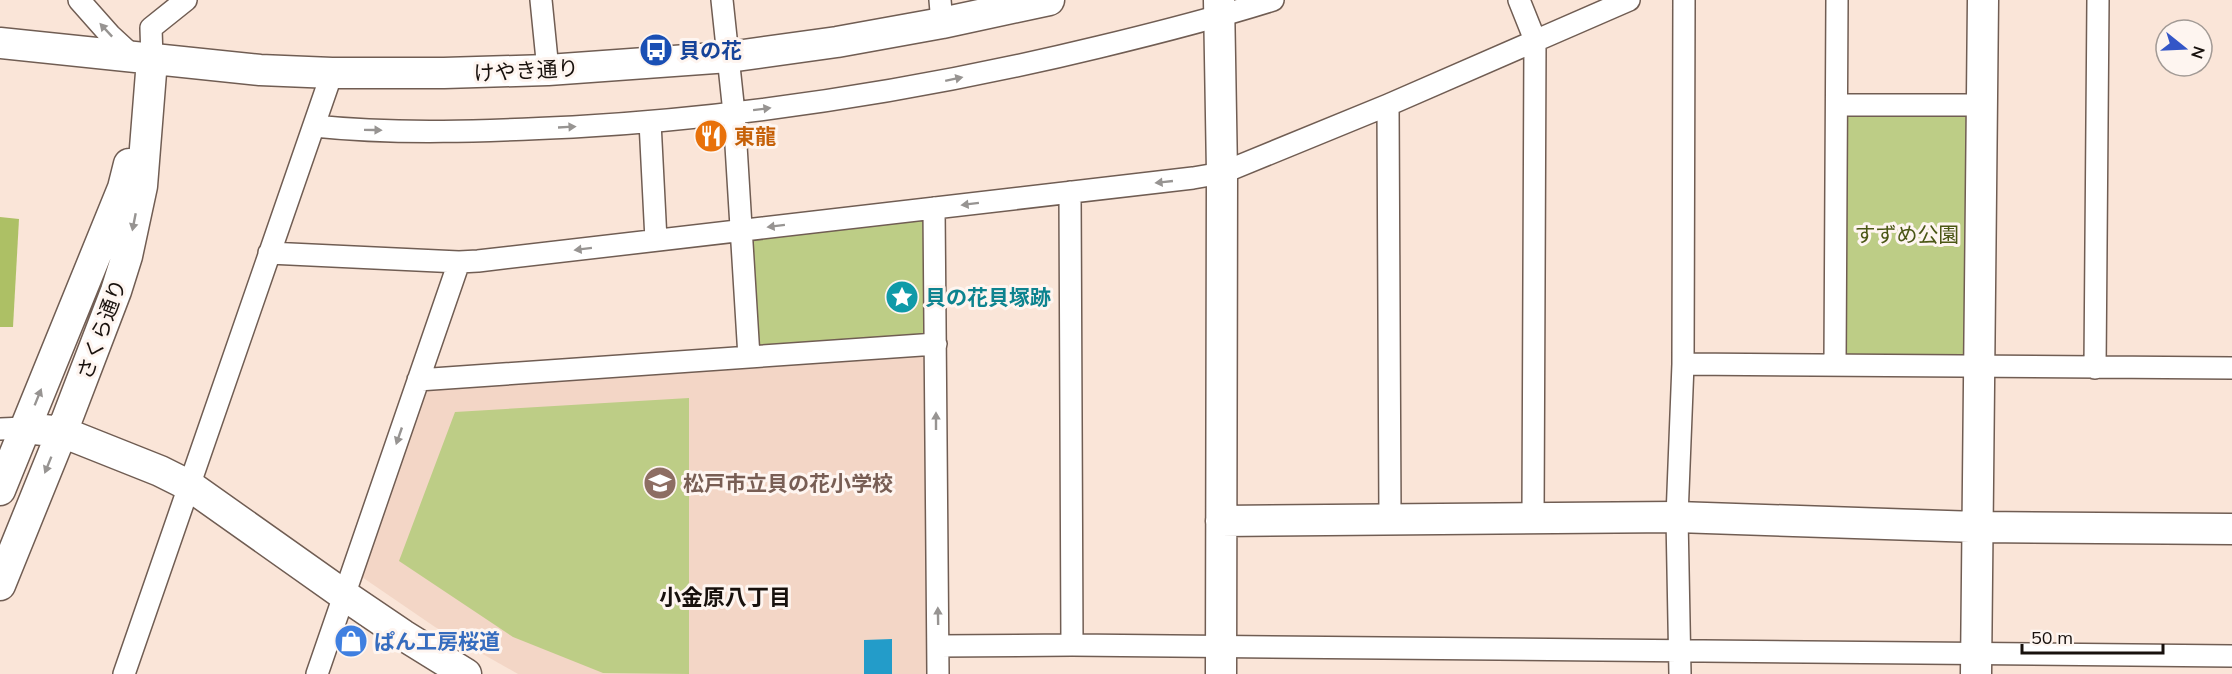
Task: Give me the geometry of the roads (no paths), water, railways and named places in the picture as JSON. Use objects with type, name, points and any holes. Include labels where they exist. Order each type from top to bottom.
[{"type":"street","points":[[79,0],[110,35],[144,59],[152,28],[186,0]]},
{"type":"street","points":[[542,0],[548,70]]},
{"type":"street","points":[[722,0],[734,113],[749,357]]},
{"type":"street","name":"けやき通り","points":[[0,43],[260,70],[332,73],[548,70],[729,57],[837,42],[941,12],[1049,0]]},
{"type":"street","points":[[314,126],[345,130],[454,131],[650,122],[841,99],[944,81],[1064,56],[1219,8],[1273,0]]},
{"type":"street","points":[[1519,0],[1535,40],[1533,517]]},
{"type":"street","points":[[269,253],[459,262],[1222,173],[1388,105],[1629,0]]},
{"type":"street","points":[[1680,674],[1677,517],[1683,364],[1684,0]]},
{"type":"street","points":[[1835,364],[1838,0]]},
{"type":"street","points":[[1976,664],[1983,0]]},
{"type":"street","points":[[2095,368],[2098,0]]},
{"type":"street","points":[[1219,8],[1222,173],[1221,661]]},
{"type":"street","name":"さくら通り","points":[[0,490],[12,429],[123,188],[131,158],[144,59]]},
{"type":"street","name":"さくら通り","points":[[0,585],[62,432],[116,291],[127,256],[142,186],[144,59]]},
{"type":"street","points":[[124,674],[332,73]]},
{"type":"street","points":[[1388,105],[1390,519]]},
{"type":"street","points":[[1837,105],[1982,105]]},
{"type":"street","points":[[650,122],[656,240]]},
{"type":"street","points":[[1070,192],[1072,645]]},
{"type":"street","points":[[934,208],[938,674]]},
{"type":"street","points":[[317,674],[459,262]]},
{"type":"street","points":[[418,380],[936,344]]},
{"type":"street","points":[[1683,364],[2232,368]]},
{"type":"street","points":[[12,429],[62,432],[160,471],[190,486],[344,595],[466,674]]},
{"type":"street","points":[[1221,521],[1677,517],[1977,527],[2232,529]]},
{"type":"street","points":[[938,646],[1072,645],[1221,661],[1681,651],[1976,664],[2232,656]]},
{"type":"water","points":[[892,639],[892,674],[864,674],[864,640]]},
{"type":"place","name":"貝の花","points":[[656,50]]},
{"type":"place","name":"東龍","points":[[711,136]]},
{"type":"place","name":"貝の花貝塚跡","points":[[902,297]]},
{"type":"place","name":"松戸市立貝の花小学校","points":[[660,483]]},
{"type":"place","name":"ぱん工房桜道","points":[[351,641]]},
{"type":"district","name":"小金原八丁目","points":[[725,597]]},
{"type":"park label","name":"すずめ公園","points":[[1907,234]]}]
